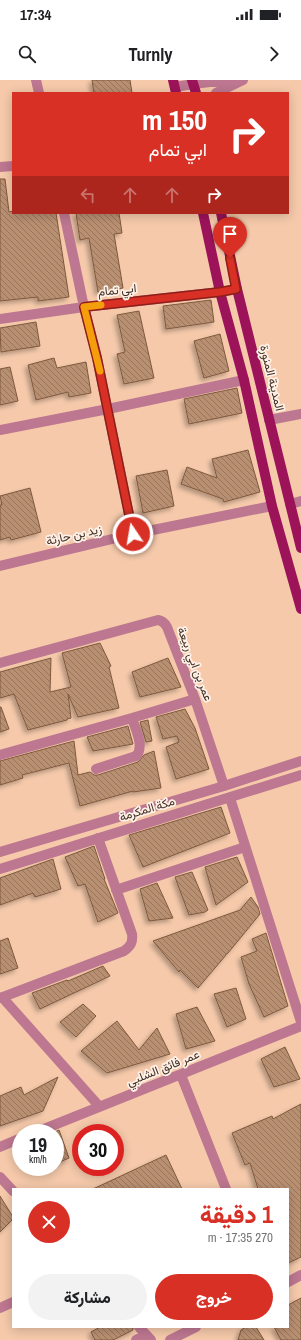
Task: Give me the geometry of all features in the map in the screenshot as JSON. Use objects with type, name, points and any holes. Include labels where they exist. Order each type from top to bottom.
[{"type":"main road","points":[[203,214],[220,292],[244,380],[272,506],[301,609]]},
{"type":"main road","name":"المدينة المنورة","points":[[221,214],[236,289],[301,548]]},
{"type":"street","points":[[36,80],[39,92]]},
{"type":"street","points":[[174,87],[194,86],[227,80]]},
{"type":"street","points":[[218,92],[243,80]]},
{"type":"street","points":[[0,167],[12,166]]},
{"type":"street","points":[[64,214],[84,307],[97,358],[133,534]]},
{"type":"street","name":"ابي تمام","points":[[0,318],[236,289]]},
{"type":"street","points":[[0,430],[108,410],[244,380]]},
{"type":"street","points":[[269,420],[301,414]]},
{"type":"street","points":[[290,504],[301,501]]},
{"type":"street","name":"زيد بن حارثة","points":[[0,566],[133,534],[272,506]]},
{"type":"street","name":"عمر بن ابي ربيعة","points":[[0,663],[158,620],[164,622],[195,699],[224,786]]},
{"type":"street","points":[[0,755],[195,699]]},
{"type":"street","points":[[96,769],[136,756],[139,753],[141,748],[132,718]]},
{"type":"street","name":"مكة المكرمة","points":[[0,852],[224,786],[301,761]]},
{"type":"street","name":"مكة المكرمة","points":[[0,869],[301,775]]},
{"type":"street","points":[[230,798],[301,1022]]},
{"type":"street","points":[[98,838],[132,934],[133,940],[130,947],[124,951],[1,997],[99,1106]]},
{"type":"street","points":[[116,890],[246,847]]},
{"type":"street","name":"عمر فائق الشلبي","points":[[56,1124],[301,1026]]},
{"type":"street","points":[[181,1075],[226,1188]]},
{"type":"street","points":[[0,1147],[12,1142]]},
{"type":"street","points":[[0,1177],[12,1190]]},
{"type":"street","points":[[289,1281],[301,1275]]},
{"type":"street","points":[[0,1308],[12,1302]]},
{"type":"street","points":[[140,1328],[149,1338]]},
{"type":"street","points":[[170,1340],[194,1328]]},
{"type":"street","points":[[136,1340],[149,1338]]},
{"type":"building","points":[[92,80],[130,80],[132,92],[94,92]]},
{"type":"building","points":[[0,179],[5,179],[9,212],[12,211],[12,214],[56,214],[69,297],[38,301],[38,297],[0,301]]},
{"type":"building","points":[[76,214],[119,214],[122,233],[114,234],[123,288],[98,292],[89,238],[80,240]]},
{"type":"building","points":[[211,300],[214,322],[166,329],[163,306]]},
{"type":"building","points":[[139,311],[154,378],[124,384],[117,354],[125,352],[117,315]]},
{"type":"building","points":[[36,322],[40,346],[1,352],[0,328]]},
{"type":"building","points":[[220,334],[229,371],[204,378],[194,341]]},
{"type":"building","points":[[54,358],[57,368],[86,362],[91,393],[69,397],[68,392],[36,400],[28,365]]},
{"type":"building","points":[[10,367],[18,401],[0,405],[0,369]]},
{"type":"building","points":[[237,388],[242,413],[189,424],[184,399]]},
{"type":"building","points":[[248,450],[260,492],[224,502],[223,499],[181,484],[187,467],[217,478],[212,459]]},
{"type":"building","points":[[167,470],[174,506],[143,513],[136,476]]},
{"type":"building","points":[[30,488],[41,532],[11,540],[10,537],[0,540],[0,505],[2,505],[0,496]]},
{"type":"building","points":[[100,643],[111,666],[109,667],[119,708],[78,717],[68,694],[71,718],[28,730],[14,694],[0,698],[0,672],[51,658],[50,692],[71,687],[62,653]]},
{"type":"building","points":[[168,658],[181,687],[140,697],[132,672]]},
{"type":"building","points":[[0,707],[9,729],[0,732]]},
{"type":"building","points":[[185,709],[195,728],[209,769],[176,779],[166,747],[179,742],[177,736],[163,739],[156,717]]},
{"type":"building","points":[[148,720],[152,741],[146,742],[140,722]]},
{"type":"building","points":[[128,726],[133,744],[93,751],[87,737]]},
{"type":"building","points":[[74,741],[78,775],[90,772],[94,775],[98,775],[138,762],[144,755],[154,751],[161,788],[133,791],[80,806],[69,763],[22,775],[23,778],[0,785],[0,761]]},
{"type":"building","points":[[221,807],[230,833],[143,867],[129,835]]},
{"type":"building","points":[[94,846],[104,879],[118,913],[98,922],[85,884],[78,886],[65,857]]},
{"type":"building","points":[[237,857],[248,882],[216,905],[205,867]]},
{"type":"building","points":[[53,859],[61,889],[35,897],[33,893],[0,905],[0,878]]},
{"type":"building","points":[[192,872],[208,910],[189,915],[175,877]]},
{"type":"building","points":[[157,883],[173,918],[149,921],[140,889]]},
{"type":"building","points":[[251,897],[258,907],[260,914],[198,988],[180,970],[179,972],[153,941],[240,910]]},
{"type":"building","points":[[266,933],[288,1006],[264,1017],[249,984],[241,957],[257,951],[252,939]]},
{"type":"building","points":[[8,938],[18,968],[0,974],[0,941]]},
{"type":"building","points":[[103,966],[110,976],[40,1009],[32,993],[67,980],[68,981]]},
{"type":"building","points":[[236,988],[246,1019],[227,1027],[214,994]]},
{"type":"building","points":[[83,1004],[96,1016],[76,1037],[60,1022]]},
{"type":"building","points":[[197,1007],[215,1041],[186,1049],[176,1014]]},
{"type":"building","points":[[117,1021],[139,1050],[157,1028],[170,1054],[107,1073],[81,1051]]},
{"type":"building","points":[[285,1047],[300,1079],[274,1087],[261,1059]]},
{"type":"building","points":[[58,1077],[43,1111],[0,1126],[0,1096],[21,1087],[24,1095]]},
{"type":"building","points":[[301,1104],[301,1257],[289,1263],[289,1188],[258,1188],[250,1163],[245,1165],[232,1133],[272,1116],[273,1119]]},
{"type":"building","points":[[64,1144],[69,1158],[64,1160]]},
{"type":"building","points":[[166,1155],[182,1188],[95,1188],[124,1176],[124,1175]]},
{"type":"building","points":[[0,1196],[12,1215],[12,1220],[0,1232]]},
{"type":"building","points":[[301,1298],[301,1340],[281,1340],[275,1328],[289,1328],[289,1304]]},
{"type":"building","points":[[98,1328],[133,1328],[133,1330],[113,1340],[95,1340],[91,1332]]},
{"type":"building","points":[[244,1328],[257,1328],[264,1340],[238,1340],[241,1330]]},
{"type":"slow traffic","points":[[100,371],[84,307],[101,305]]},
{"type":"route","points":[[133,534],[97,358],[84,307],[236,289],[230,258]]}]
